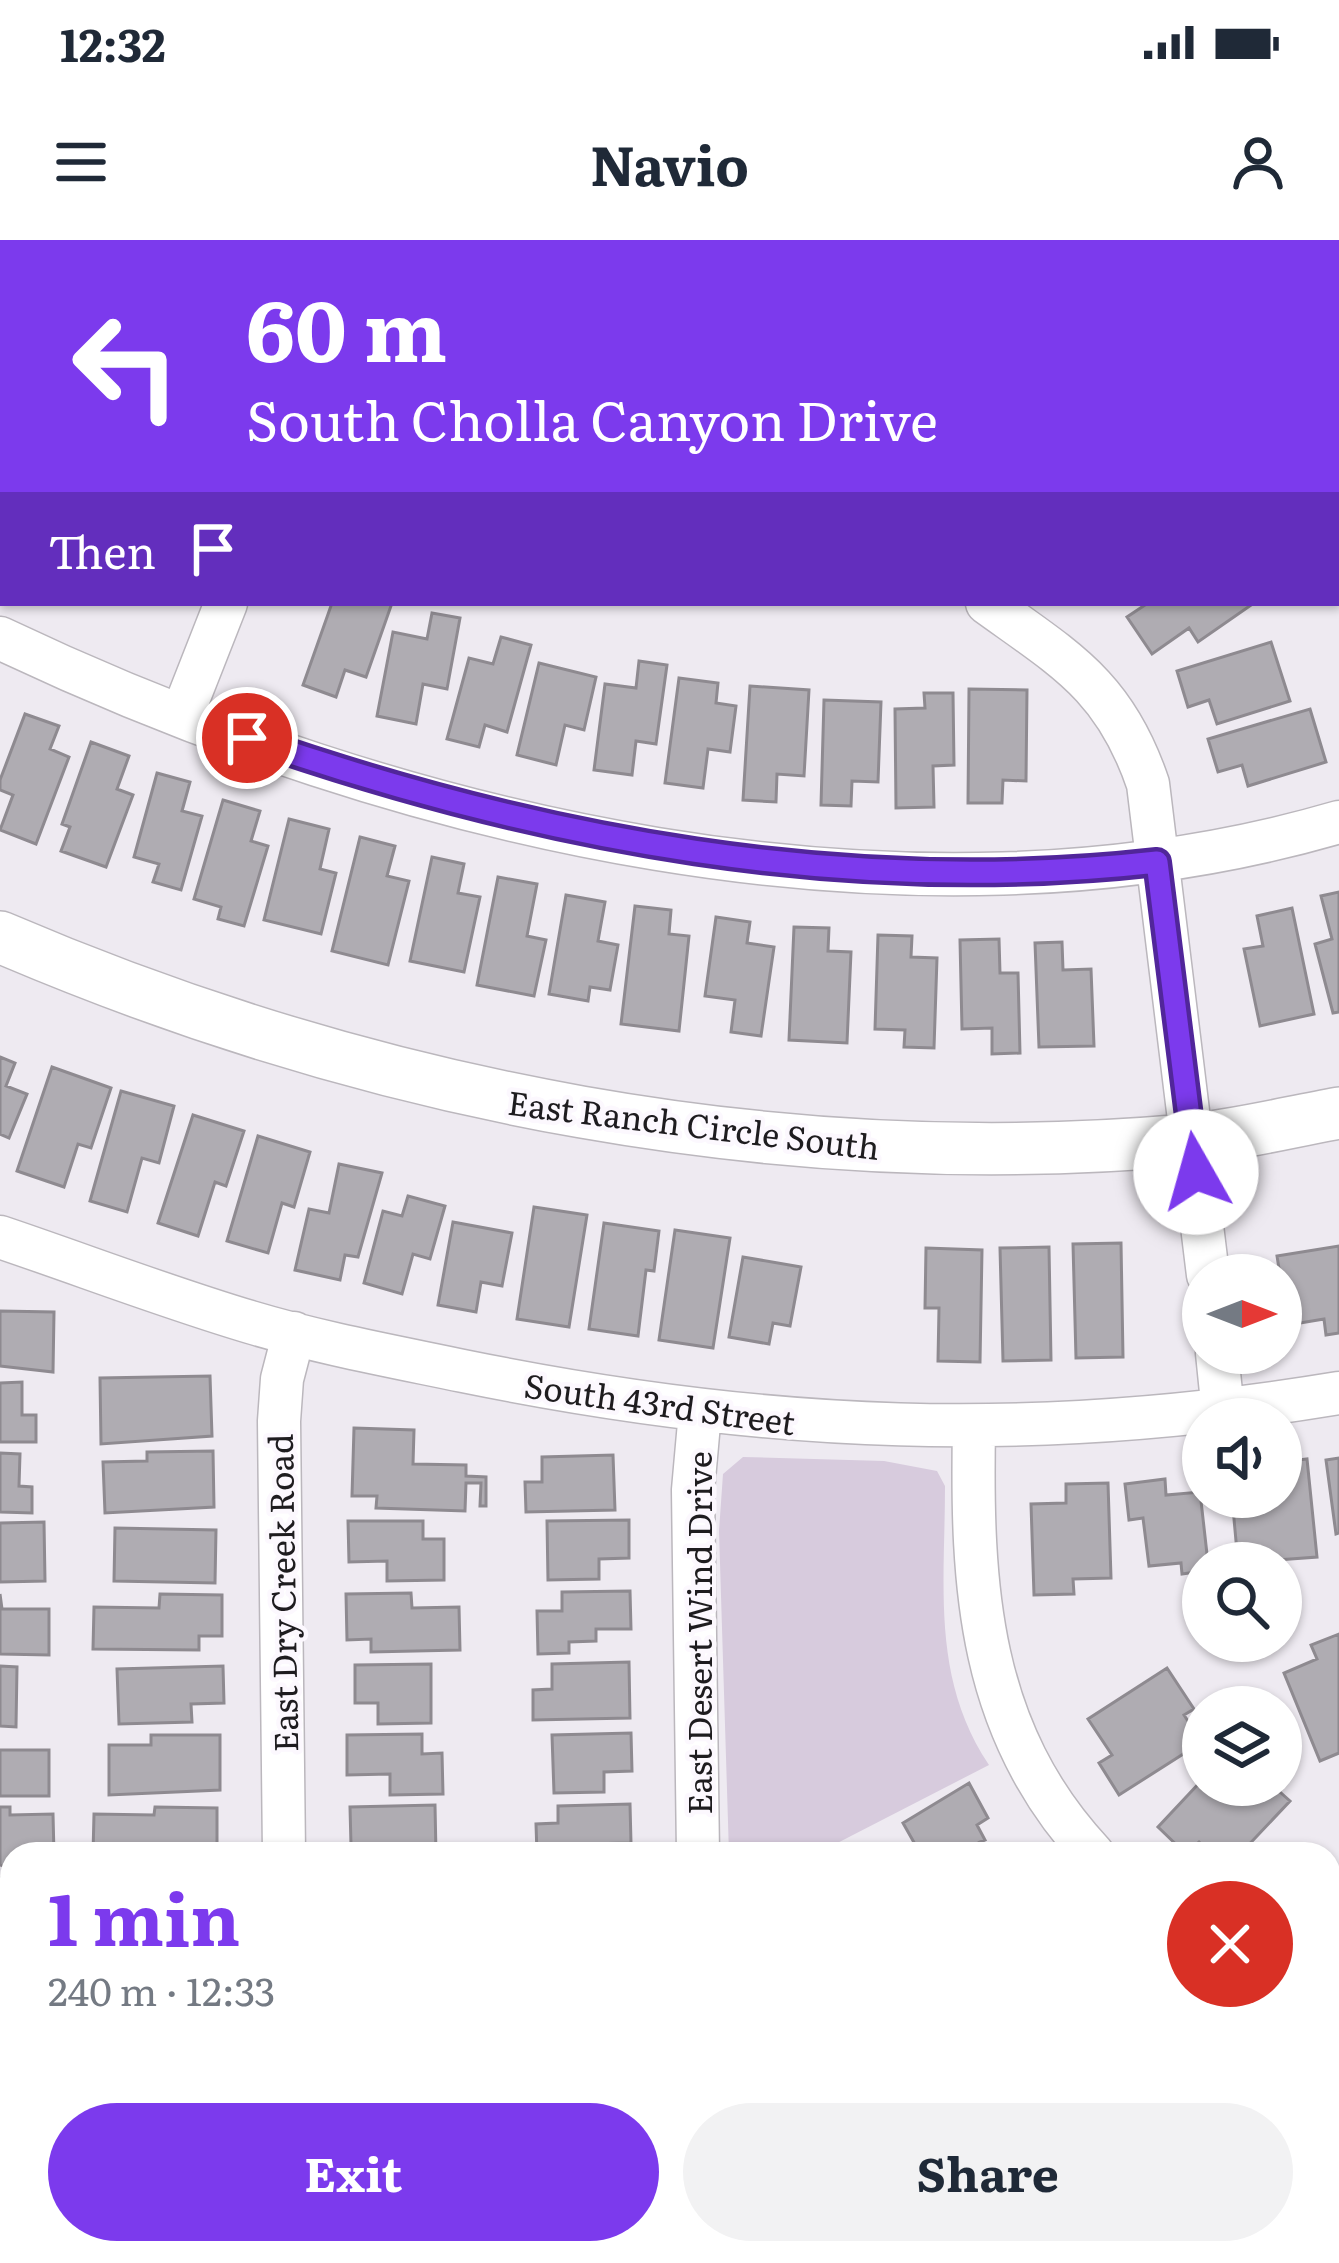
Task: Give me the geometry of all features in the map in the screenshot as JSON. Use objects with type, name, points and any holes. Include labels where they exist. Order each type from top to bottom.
[{"type":"street","points":[[182,716],[225,606]]},
{"type":"street","points":[[991,606],[1084,675],[1114,706],[1148,784],[1206,1254]]},
{"type":"street","points":[[0,638],[182,716],[414,792],[680,851],[849,871],[946,875],[1212,855],[1339,822]]},
{"type":"street","name":"East Ranch Circle South","points":[[0,937],[67,966],[270,1035],[479,1094],[630,1120],[838,1147],[934,1151],[1192,1139],[1339,1113]]},
{"type":"street","name":"South 43rd Street","points":[[0,1237],[294,1333],[514,1381],[700,1412],[801,1423],[974,1427],[1182,1414]]},
{"type":"street","name":"East Dry Creek Road","points":[[284,1842],[279,1420],[282,1379],[294,1333]]},
{"type":"street","name":"South 43rd Street","points":[[1302,1399],[1339,1393]]},
{"type":"street","name":"East Desert Wind Drive","points":[[698,1842],[693,1490],[700,1412]]},
{"type":"street","points":[[974,1427],[980,1624],[995,1685],[1027,1765],[1084,1842]]},
{"type":"shaded area","points":[[743,1457],[884,1461],[937,1471],[945,1486],[944,1595],[950,1665],[970,1732],[989,1765],[839,1842],[729,1842],[719,1531],[723,1474]]},
{"type":"building","points":[[331,606],[391,606],[366,677],[345,670],[336,697],[303,685]]},
{"type":"building","points":[[1144,606],[1250,606],[1198,642],[1189,628],[1152,654],[1127,617]]},
{"type":"building","points":[[432,613],[460,618],[447,689],[423,684],[416,724],[377,716],[393,632],[427,639]]},
{"type":"building","points":[[501,637],[531,645],[507,732],[485,725],[479,747],[447,739],[469,658],[493,664]]},
{"type":"building","points":[[1271,642],[1290,701],[1217,724],[1209,700],[1188,707],[1177,671]]},
{"type":"building","points":[[639,661],[667,665],[656,744],[636,741],[632,775],[594,770],[605,684],[636,688]]},
{"type":"building","points":[[539,663],[596,677],[584,730],[565,725],[556,765],[517,755]]},
{"type":"building","points":[[679,678],[718,683],[716,703],[736,706],[730,752],[708,749],[703,788],[665,783]]},
{"type":"building","points":[[750,686],[809,690],[804,776],[777,774],[776,802],[743,800]]},
{"type":"building","points":[[969,689],[1027,690],[1026,781],[1003,780],[1002,803],[968,803]]},
{"type":"building","points":[[924,693],[953,693],[954,765],[933,766],[934,807],[896,808],[895,709],[925,708]]},
{"type":"building","points":[[824,700],[881,702],[878,782],[852,781],[851,806],[821,805]]},
{"type":"building","points":[[1310,709],[1326,762],[1248,786],[1242,765],[1218,772],[1208,739]]},
{"type":"building","points":[[25,714],[59,726],[50,749],[69,757],[36,844],[0,830],[13,795],[0,790],[0,780]]},
{"type":"building","points":[[91,742],[129,756],[117,789],[133,795],[106,867],[61,851],[70,827],[62,824]]},
{"type":"building","points":[[157,773],[190,782],[182,811],[202,816],[181,890],[153,882],[159,864],[134,857]]},
{"type":"building","points":[[223,800],[260,811],[251,841],[268,846],[244,926],[218,919],[221,907],[194,899]]},
{"type":"building","points":[[289,819],[329,829],[320,869],[336,873],[321,934],[264,920]]},
{"type":"building","points":[[360,837],[395,846],[387,876],[409,881],[388,965],[332,951]]},
{"type":"building","points":[[432,857],[464,864],[458,893],[480,897],[464,972],[410,961]]},
{"type":"building","points":[[498,877],[537,884],[527,936],[546,940],[534,996],[477,985]]},
{"type":"building","points":[[1339,892],[1339,1012],[1333,1013],[1315,944],[1332,939],[1321,896]]},
{"type":"building","points":[[566,895],[605,902],[598,941],[618,945],[610,990],[590,987],[588,1001],[549,994]]},
{"type":"building","points":[[635,906],[671,910],[669,934],[689,936],[679,1031],[621,1024]]},
{"type":"building","points":[[1292,908],[1314,1014],[1260,1026],[1244,949],[1263,946],[1257,916]]},
{"type":"building","points":[[716,917],[750,922],[747,943],[774,947],[761,1036],[731,1032],[735,1000],[705,996]]},
{"type":"building","points":[[794,927],[829,928],[828,951],[851,952],[847,1043],[789,1040]]},
{"type":"building","points":[[878,935],[912,936],[911,957],[937,958],[934,1048],[904,1047],[905,1030],[875,1029]]},
{"type":"building","points":[[999,939],[1000,973],[1018,973],[1020,1053],[992,1054],[992,1028],[962,1029],[960,940]]},
{"type":"building","points":[[1062,942],[1063,970],[1091,969],[1094,1046],[1039,1047],[1035,943]]},
{"type":"building","points":[[0,1057],[15,1063],[6,1086],[27,1094],[9,1138],[0,1134]]},
{"type":"building","points":[[52,1067],[111,1088],[91,1148],[78,1144],[64,1187],[17,1171]]},
{"type":"building","points":[[121,1091],[174,1106],[159,1163],[142,1158],[127,1212],[90,1201]]},
{"type":"building","points":[[193,1115],[244,1131],[226,1186],[215,1182],[198,1236],[158,1223]]},
{"type":"building","points":[[258,1136],[310,1152],[294,1207],[282,1203],[268,1253],[227,1241]]},
{"type":"building","points":[[339,1164],[382,1173],[358,1257],[345,1255],[340,1280],[295,1270],[309,1209],[329,1213]]},
{"type":"building","points":[[408,1196],[445,1206],[430,1259],[413,1254],[402,1294],[364,1283],[383,1211],[402,1216]]},
{"type":"building","points":[[534,1207],[587,1215],[569,1327],[517,1319]]},
{"type":"building","points":[[453,1222],[512,1233],[502,1286],[481,1282],[476,1312],[438,1305]]},
{"type":"building","points":[[604,1223],[659,1231],[654,1271],[646,1270],[638,1336],[589,1329]]},
{"type":"building","points":[[675,1230],[730,1238],[713,1348],[659,1340]]},
{"type":"building","points":[[1121,1243],[1123,1357],[1076,1358],[1073,1244]]},
{"type":"building","points":[[1339,1246],[1339,1333],[1326,1335],[1324,1319],[1302,1323],[1302,1254],[1289,1254]]},
{"type":"building","points":[[1049,1247],[1051,1360],[1003,1361],[1000,1248]]},
{"type":"building","points":[[926,1248],[982,1250],[980,1362],[938,1361],[939,1308],[925,1308]]},
{"type":"building","points":[[743,1257],[801,1267],[790,1326],[773,1323],[769,1344],[729,1337]]},
{"type":"building","points":[[0,1311],[54,1312],[53,1372],[0,1366]]},
{"type":"building","points":[[210,1376],[212,1436],[101,1444],[100,1378]]},
{"type":"building","points":[[22,1382],[22,1415],[36,1415],[36,1442],[0,1442],[0,1383]]},
{"type":"building","points":[[354,1428],[414,1430],[413,1464],[466,1465],[466,1476],[486,1477],[486,1506],[480,1506],[481,1483],[466,1483],[465,1511],[376,1508],[377,1496],[352,1496]]},
{"type":"building","points":[[213,1451],[214,1507],[105,1513],[103,1462],[147,1461],[147,1452]]},
{"type":"building","points":[[0,1453],[20,1454],[19,1486],[32,1487],[32,1513],[0,1512]]},
{"type":"building","points":[[613,1455],[615,1510],[526,1512],[525,1482],[542,1482],[542,1457]]},
{"type":"building","points":[[1339,1458],[1339,1533],[1336,1534],[1326,1460]]},
{"type":"building","points":[[1307,1459],[1317,1557],[1302,1558],[1302,1542],[1236,1542],[1234,1518],[1302,1518],[1302,1460]]},
{"type":"building","points":[[1165,1479],[1166,1495],[1182,1494],[1182,1518],[1203,1518],[1206,1542],[1182,1542],[1182,1574],[1181,1563],[1149,1566],[1143,1518],[1129,1520],[1125,1484]]},
{"type":"building","points":[[1108,1483],[1111,1578],[1073,1579],[1074,1594],[1034,1595],[1031,1504],[1066,1503],[1066,1484]]},
{"type":"building","points":[[629,1520],[629,1558],[599,1559],[599,1579],[548,1580],[547,1521]]},
{"type":"building","points":[[348,1521],[423,1521],[423,1539],[444,1539],[444,1580],[387,1581],[387,1561],[349,1562]]},
{"type":"building","points":[[44,1522],[45,1581],[0,1582],[0,1523]]},
{"type":"building","points":[[115,1528],[216,1530],[215,1583],[114,1581]]},
{"type":"building","points":[[630,1591],[631,1629],[596,1629],[596,1641],[569,1642],[569,1653],[538,1654],[537,1611],[562,1611],[562,1592]]},
{"type":"building","points":[[411,1593],[412,1608],[459,1607],[460,1650],[371,1652],[371,1639],[347,1640],[346,1594]]},
{"type":"building","points":[[0,1594],[2,1609],[49,1609],[49,1655],[0,1654]]},
{"type":"building","points":[[160,1594],[222,1595],[222,1636],[199,1636],[199,1650],[93,1649],[94,1607],[159,1608]]},
{"type":"building","points":[[1339,1634],[1339,1753],[1320,1761],[1302,1717],[1302,1686],[1289,1686],[1284,1673],[1317,1659],[1311,1645]]},
{"type":"building","points":[[629,1662],[630,1718],[533,1720],[533,1690],[552,1689],[552,1664]]},
{"type":"building","points":[[431,1664],[431,1723],[378,1724],[378,1703],[355,1703],[355,1665]]},
{"type":"building","points":[[0,1666],[17,1667],[16,1727],[0,1726]]},
{"type":"building","points":[[223,1666],[224,1703],[191,1704],[192,1722],[119,1724],[117,1669]]},
{"type":"building","points":[[1167,1668],[1182,1691],[1182,1755],[1119,1795],[1099,1763],[1112,1755],[1088,1719]]},
{"type":"building","points":[[631,1733],[632,1771],[604,1772],[604,1792],[554,1793],[552,1735]]},
{"type":"building","points":[[422,1734],[422,1754],[442,1753],[443,1794],[390,1795],[390,1774],[347,1775],[347,1735]]},
{"type":"building","points":[[151,1735],[220,1735],[220,1790],[109,1795],[109,1745],[151,1745]]},
{"type":"building","points":[[0,1750],[49,1750],[49,1796],[0,1796]]},
{"type":"building","points":[[969,1783],[988,1818],[977,1825],[985,1840],[980,1842],[914,1842],[903,1823]]},
{"type":"building","points":[[1182,1801],[1182,1806],[1285,1806],[1251,1842],[1174,1842],[1158,1827]]},
{"type":"building","points":[[630,1804],[631,1842],[537,1842],[536,1824],[558,1823],[558,1806]]},
{"type":"building","points":[[435,1805],[436,1842],[351,1842],[350,1807]]},
{"type":"building","points":[[0,1807],[10,1807],[10,1815],[53,1814],[54,1842],[0,1842]]},
{"type":"building","points":[[155,1807],[217,1808],[217,1842],[93,1842],[94,1814],[154,1815]]},
{"type":"route","points":[[247,738],[414,792],[577,832],[680,851],[849,871],[946,875],[1157,862],[1196,1172]]}]
